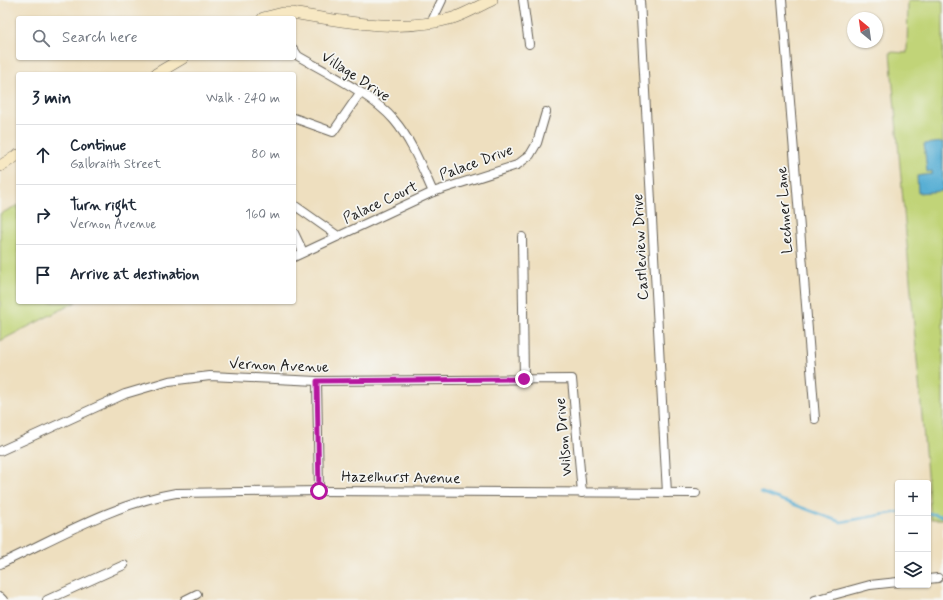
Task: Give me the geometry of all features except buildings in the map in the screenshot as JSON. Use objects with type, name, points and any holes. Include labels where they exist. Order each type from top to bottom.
[{"type":"street","points":[[431,23],[442,0]]},
{"type":"street","points":[[296,17],[386,25],[431,23],[455,18],[492,0]]},
{"type":"street","points":[[523,0],[529,44]]},
{"type":"street","name":"Castleview Drive","points":[[640,0],[667,493]]},
{"type":"street","name":"Lechner Lane","points":[[782,0],[815,418]]},
{"type":"street","name":"Village Drive","points":[[296,53],[298,56],[373,101],[394,120],[415,153],[434,192]]},
{"type":"street","points":[[160,72],[180,60]]},
{"type":"street","points":[[296,119],[333,132],[360,93]]},
{"type":"street","name":"Palace Drive","points":[[434,192],[517,165],[530,155],[537,143],[546,112]]},
{"type":"street","points":[[0,166],[16,156]]},
{"type":"street","name":"Palace Court","points":[[296,256],[434,192]]},
{"type":"street","name":"Palace Court","points":[[296,206],[338,236]]},
{"type":"street","points":[[296,237],[303,252]]},
{"type":"street","points":[[522,237],[524,379]]},
{"type":"street","name":"Vernon Avenue","points":[[0,452],[125,394],[169,381],[210,376],[317,381],[572,379]]},
{"type":"street","name":"Wilson Drive","points":[[572,379],[582,493]]},
{"type":"street","points":[[317,381],[319,491]]},
{"type":"street","name":"Hazelhurst Avenue","points":[[0,564],[122,507],[152,497],[176,493],[319,491],[696,493]]},
{"type":"street","points":[[47,600],[124,565]]},
{"type":"street","points":[[931,579],[938,578]]},
{"type":"street","points":[[815,600],[870,585],[895,582]]},
{"type":"street","points":[[185,600],[197,594]]},
{"type":"green space","points":[[908,0],[943,0],[943,519],[931,519],[931,480],[928,480],[890,52],[907,53]]},
{"type":"green space","points":[[16,206],[16,304],[72,304],[0,341],[0,214]]},
{"type":"water","points":[[943,142],[943,191],[918,193],[917,176],[932,174],[932,171],[927,172],[924,144]]},
{"type":"waterway","points":[[760,492],[841,522],[895,513]]},
{"type":"waterway","points":[[931,514],[943,516]]},
{"type":"route","points":[[319,491],[317,381],[524,379]]}]
